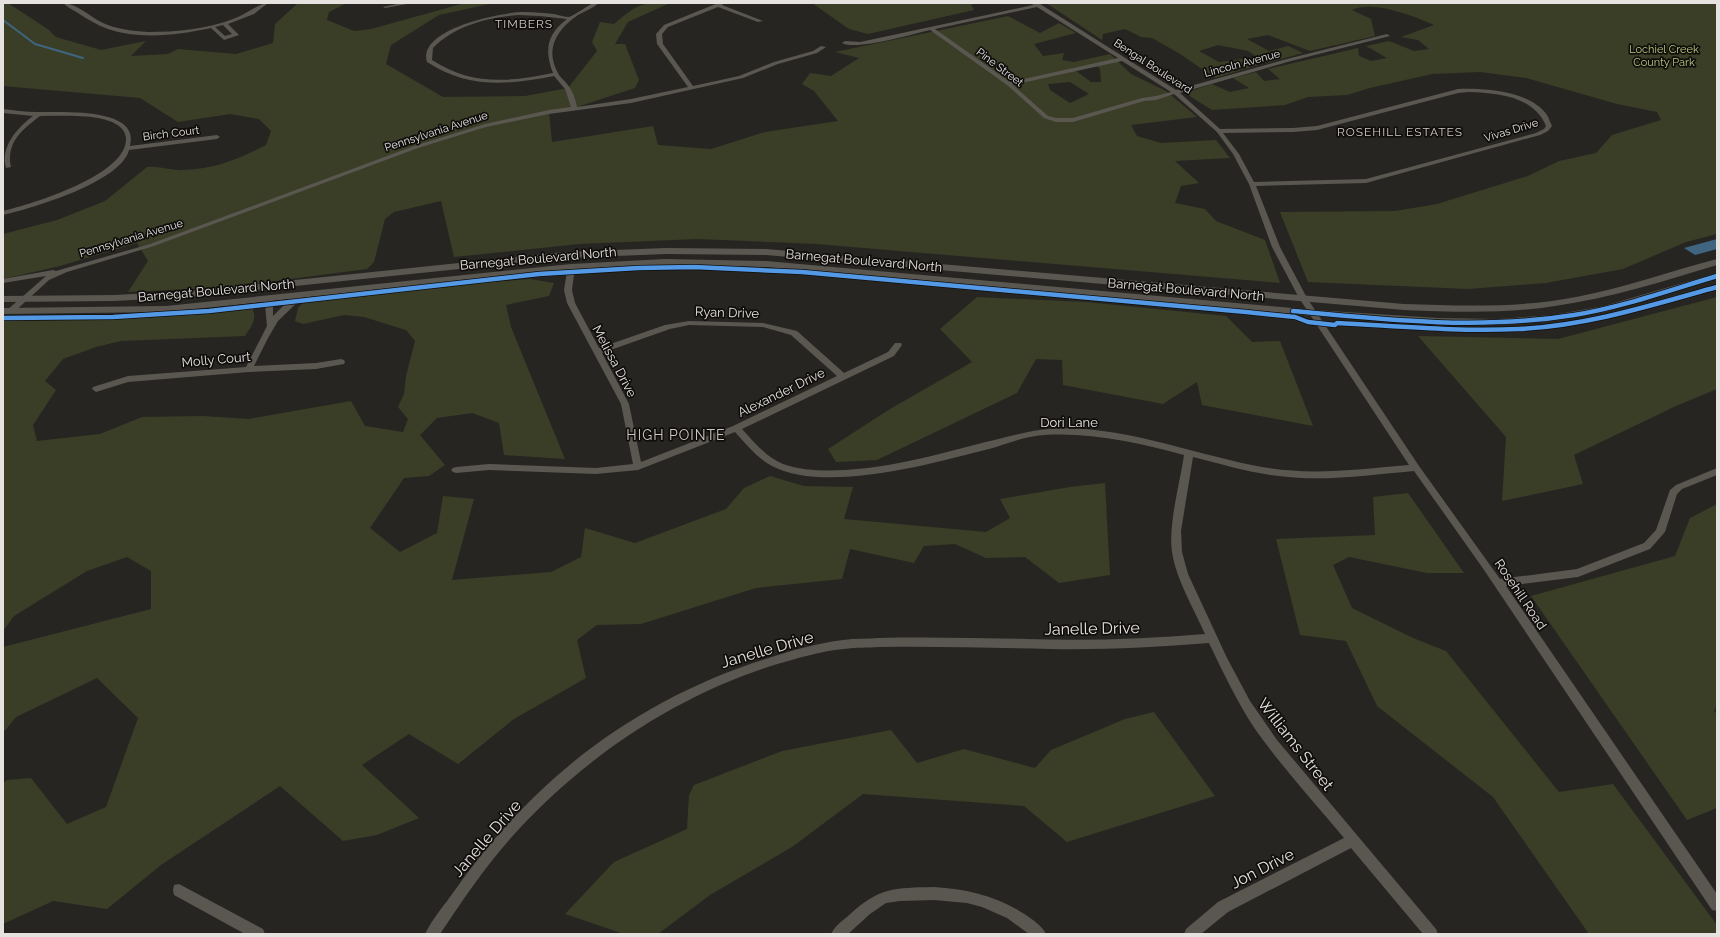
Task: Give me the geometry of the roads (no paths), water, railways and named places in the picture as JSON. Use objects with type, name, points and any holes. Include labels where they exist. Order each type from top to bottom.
[{"type":"street","points":[[67,3],[100,24],[123,31],[164,33],[224,23],[251,13],[266,3]]},
{"type":"street","points":[[385,7],[411,3]]},
{"type":"street","points":[[574,108],[569,91],[556,74],[550,58],[550,44],[558,29],[569,18],[597,3]]},
{"type":"street","points":[[692,88],[660,44],[659,34],[666,26],[720,4],[760,20]]},
{"type":"street","points":[[845,43],[860,44],[1036,4]]},
{"type":"street","name":"Bengal Boulevard","points":[[1036,4],[1175,92],[1220,131],[1252,184],[1276,247],[1303,298]]},
{"type":"street","points":[[556,74],[494,82],[475,81],[439,68],[429,61],[428,54],[431,47],[454,32],[496,16],[524,13],[569,18]]},
{"type":"street","points":[[211,26],[224,38],[236,35],[224,23]]},
{"type":"street","name":"Pine Street","points":[[931,29],[1010,84],[1043,115],[1056,120]]},
{"type":"street","name":"Lincoln Avenue","points":[[1056,120],[1073,120],[1132,102],[1156,98],[1387,36]]},
{"type":"street","name":"Pennsylvania Avenue","points":[[3,281],[64,270],[152,245],[356,169],[456,134],[517,119],[574,108],[631,101],[741,78],[776,63],[815,52],[823,47]]},
{"type":"street","points":[[1010,84],[1123,59]]},
{"type":"street","name":"Vivas Drive","points":[[1220,131],[1293,130],[1317,128],[1458,91],[1471,90],[1497,92],[1523,100],[1541,111],[1548,121],[1549,126],[1546,130],[1538,134],[1379,179],[1350,182],[1252,184]]},
{"type":"street","points":[[3,111],[83,115],[118,123],[128,134],[129,141],[127,148],[114,165],[87,183],[53,198],[3,212]]},
{"type":"street","points":[[8,167],[5,157],[6,146],[10,138],[39,114]]},
{"type":"street","name":"Birch Court","points":[[127,148],[217,138]]},
{"type":"street","name":"Barnegat Boulevard North","points":[[3,299],[114,298],[190,294],[564,255],[666,251],[766,252],[1404,307],[1472,309],[1512,307],[1576,300],[1625,289],[1717,262]]},
{"type":"street","name":"Barnegat Boulevard North","points":[[7,311],[166,309],[571,267],[665,262],[766,264],[1314,313],[1438,321],[1498,322],[1553,318],[1605,309],[1717,276]]},
{"type":"street","name":"Melissa Drive","points":[[571,267],[568,290],[570,304],[625,404],[638,467]]},
{"type":"street","name":"Pennsylvania Avenue","points":[[7,311],[46,278],[64,270]]},
{"type":"street","points":[[249,368],[270,325],[288,305],[300,296]]},
{"type":"street","name":"Rosehill Road","points":[[1303,298],[1416,468],[1497,583],[1717,906]]},
{"type":"street","points":[[266,299],[269,304],[270,325]]},
{"type":"street","name":"Ryan Drive","points":[[597,352],[668,327],[689,323],[763,325],[794,333],[843,377]]},
{"type":"street","name":"Alexander Drive","points":[[456,470],[489,467],[596,471],[638,467],[736,428],[891,354],[898,344]]},
{"type":"street","name":"Molly Court","points":[[96,389],[128,379],[249,368],[316,366],[341,362]]},
{"type":"street","name":"Dori Lane","points":[[736,428],[760,453],[781,466],[811,474],[835,475],[863,472],[926,461],[1044,432],[1080,432],[1117,436],[1189,454],[1290,475],[1416,468]]},
{"type":"street","name":"Williams Street","points":[[1189,454],[1176,531],[1177,552],[1183,574],[1242,700],[1255,721],[1431,934]]},
{"type":"street","points":[[1497,583],[1578,573],[1647,546],[1660,532],[1673,492],[1679,487],[1717,471]]},
{"type":"street","name":"Janelle Drive","points":[[432,934],[471,877],[516,824],[580,764],[636,722],[681,697],[740,670],[839,645],[913,641],[1076,646],[1140,644],[1213,638]]},
{"type":"street","name":"Jon Drive","points":[[1191,934],[1223,907],[1353,840]]},
{"type":"street","points":[[179,890],[258,934]]},
{"type":"street","points":[[838,934],[865,910],[884,898],[906,894],[928,893],[954,893],[982,899],[1008,910],[1039,934]]},
{"type":"water","points":[[1717,239],[1717,249],[1695,255],[1684,248]]},
{"type":"waterway","points":[[3,20],[35,44],[83,58]]},
{"type":"district","name":"TIMBERS","points":[[524,24]]},
{"type":"district","name":"ROSEHILL ESTATES","points":[[1400,132]]},
{"type":"district","name":"HIGH POINTE","points":[[676,435]]},
{"type":"park label","name":"Lochiel Creek County Park","points":[[1664,55]]}]
